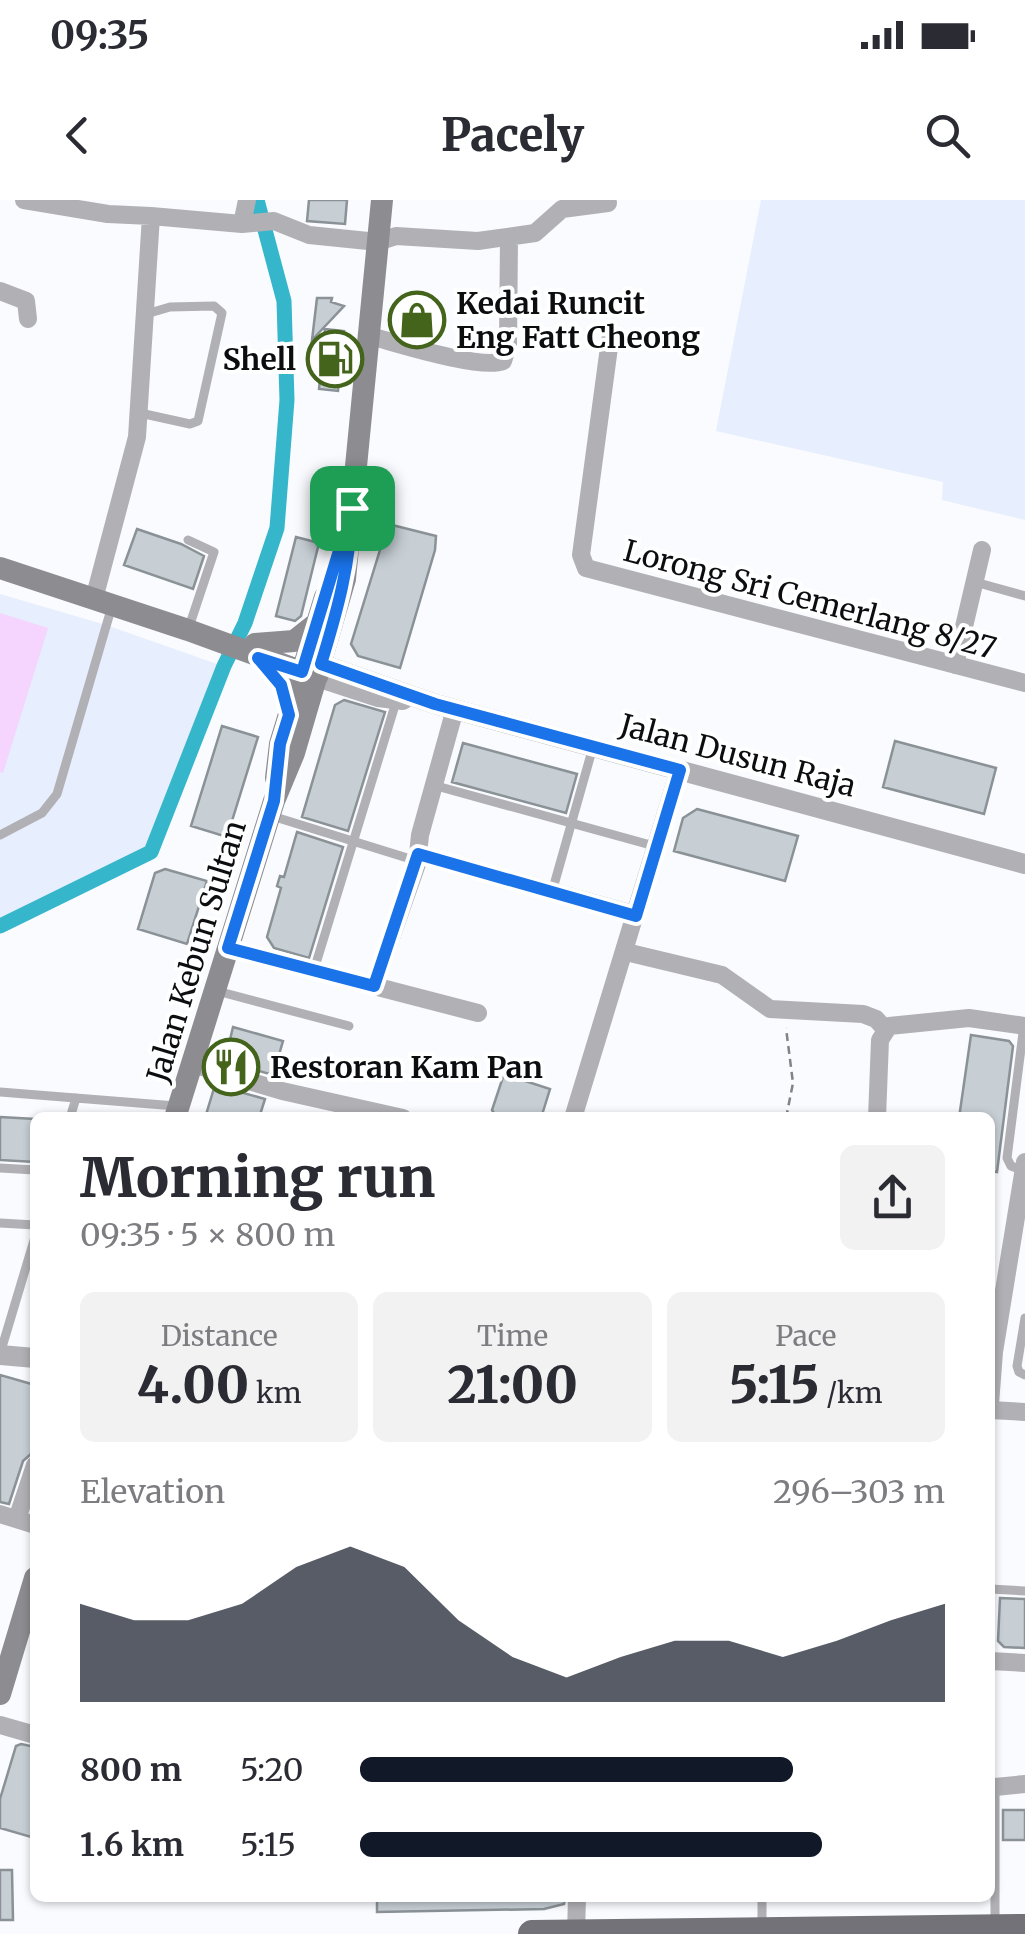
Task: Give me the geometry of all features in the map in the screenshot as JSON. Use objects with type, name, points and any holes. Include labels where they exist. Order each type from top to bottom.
[{"type":"main road","name":"Jalan Kebun Sultan","points":[[271,808],[280,744],[289,715],[312,668],[345,579],[382,200]]},
{"type":"main road","name":"Jalan Kebun Sultan","points":[[177,1112],[271,808],[294,753],[318,622],[337,547],[352,508]]},
{"type":"main road","points":[[0,568],[312,668]]},
{"type":"main road","points":[[253,650],[300,639],[318,622]]},
{"type":"main road","points":[[253,650],[281,685],[289,715]]},
{"type":"main road","points":[[0,1694],[30,1595]]},
{"type":"main road","points":[[532,1934],[1025,1928]]},
{"type":"street","points":[[24,200],[108,214],[247,224],[274,221],[308,235],[378,242],[396,236],[470,241],[509,238],[540,231],[562,209],[608,203]]},
{"type":"street","points":[[247,200],[247,224]]},
{"type":"street","points":[[103,602],[140,414],[151,216]]},
{"type":"street","points":[[370,336],[478,362],[496,364],[503,360],[508,345],[509,238]]},
{"type":"street","points":[[0,291],[26,301],[28,319]]},
{"type":"street","name":"Lorong Sri Cemerlang 8/27","points":[[610,340],[581,555],[583,565],[590,570],[1025,683]]},
{"type":"street","points":[[955,665],[982,550]]},
{"type":"street","name":"Jalan Dusun Raja","points":[[312,668],[378,697],[445,706]]},
{"type":"street","name":"Jalan Dusun Raja","points":[[312,668],[1025,864]]},
{"type":"street","points":[[445,706],[418,858],[374,986],[478,1013]]},
{"type":"street","points":[[575,1112],[680,770]]},
{"type":"street","points":[[418,858],[636,916]]},
{"type":"street","points":[[626,952],[722,975],[760,1004],[784,1012],[863,1014],[876,1019],[885,1029]]},
{"type":"street","points":[[877,1112],[880,1040],[885,1029],[970,1018],[1024,1026]]},
{"type":"street","points":[[192,1064],[282,1091],[377,1112]]},
{"type":"street","points":[[995,1348],[1016,1261],[1025,1162]]},
{"type":"street","points":[[0,1355],[30,1358]]},
{"type":"street","points":[[995,1408],[1025,1412]]},
{"type":"street","points":[[18,1520],[30,1482]]},
{"type":"street","points":[[995,1661],[1025,1663]]},
{"type":"street","points":[[0,1725],[30,1734]]},
{"type":"street","points":[[996,1787],[1025,1784]]},
{"type":"street","points":[[576,1933],[577,1902]]},
{"type":"lane","points":[[140,414],[190,424],[198,421],[222,314],[214,306],[170,307],[146,314]]},
{"type":"lane","points":[[188,540],[214,552],[188,630]]},
{"type":"lane","points":[[975,582],[1025,596]]},
{"type":"lane","points":[[0,835],[42,812],[56,794],[103,602]]},
{"type":"lane","points":[[314,970],[397,699]]},
{"type":"lane","points":[[552,892],[593,747]]},
{"type":"lane","points":[[434,785],[647,844]]},
{"type":"lane","points":[[271,808],[353,841],[418,858]]},
{"type":"lane","points":[[228,948],[374,986]]},
{"type":"lane","points":[[215,990],[349,1026]]},
{"type":"lane","points":[[1024,1026],[1007,1158],[1011,1166],[1024,1171]]},
{"type":"lane","points":[[0,1092],[177,1112]]},
{"type":"lane","points":[[72,1112],[76,1098]]},
{"type":"lane","points":[[0,1168],[30,1170]]},
{"type":"lane","points":[[0,1222],[30,1225]]},
{"type":"lane","points":[[0,1355],[30,1254]]},
{"type":"lane","points":[[1025,1318],[1017,1366],[1018,1372],[1025,1375]]},
{"type":"lane","points":[[995,1589],[1025,1591]]},
{"type":"lane","points":[[995,1928],[996,1787]]},
{"type":"lane","points":[[762,1902],[762,1932]]},
{"type":"path","points":[[784,1012],[793,1083],[787,1112]]},
{"type":"shaded area","points":[[761,200],[1025,200],[1025,520],[942,500],[943,482],[716,431]]},
{"type":"shaded area","points":[[0,594],[106,625],[217,664],[145,848],[0,919]]},
{"type":"shaded area","points":[[0,613],[48,628],[3,773],[0,772]]},
{"type":"building","points":[[309,200],[347,200],[345,224],[307,221]]},
{"type":"building","points":[[317,298],[332,298],[331,302],[344,306],[312,340]]},
{"type":"building","points":[[325,329],[344,331],[338,391],[319,389]]},
{"type":"building","points":[[388,524],[436,536],[400,668],[358,656],[351,644]]},
{"type":"building","points":[[137,529],[204,556],[193,589],[124,565]]},
{"type":"building","points":[[296,537],[319,543],[301,616],[295,621],[276,616]]},
{"type":"building","points":[[344,700],[385,712],[348,831],[302,817],[335,705]]},
{"type":"building","points":[[222,726],[258,737],[227,837],[191,826]]},
{"type":"building","points":[[895,741],[996,768],[984,814],[883,787]]},
{"type":"building","points":[[463,743],[577,774],[566,813],[452,782]]},
{"type":"building","points":[[697,809],[798,836],[785,881],[674,851],[683,818]]},
{"type":"building","points":[[297,832],[343,847],[309,958],[274,948],[267,937],[281,888],[277,886],[280,876],[284,877]]},
{"type":"building","points":[[165,869],[207,881],[187,944],[138,929],[155,873]]},
{"type":"building","points":[[233,1027],[283,1041],[273,1075],[225,1061]]},
{"type":"building","points":[[971,1035],[1009,1041],[1013,1046],[997,1172],[995,1112],[960,1112]]},
{"type":"building","points":[[503,1077],[550,1089],[543,1112],[493,1112]]},
{"type":"building","points":[[215,1085],[265,1099],[261,1112],[207,1112]]},
{"type":"building","points":[[0,1117],[30,1119],[30,1162],[0,1160]]},
{"type":"building","points":[[0,1375],[30,1384],[30,1455],[23,1461],[9,1504],[0,1502]]},
{"type":"building","points":[[1000,1598],[1025,1599],[1025,1648],[1004,1647],[998,1641]]},
{"type":"building","points":[[16,1746],[30,1746],[30,1837],[0,1828],[0,1799]]},
{"type":"building","points":[[1003,1810],[1025,1810],[1025,1840],[1003,1840]]},
{"type":"building","points":[[0,1870],[12,1870],[13,1920],[0,1920]]},
{"type":"building","points":[[377,1902],[564,1902],[544,1909],[377,1912]]},
{"type":"waterway","points":[[0,926],[151,852],[224,666],[245,623],[277,528],[287,400],[284,301],[257,200]]},
{"type":"place","name":"Kedai Runcit Eng Fatt Cheong","points":[[417,320]]},
{"type":"place","name":"Shell","points":[[335,359]]},
{"type":"place","name":"Restoran Kam Pan","points":[[231,1067]]},
{"type":"route","points":[[352,508],[345,579],[321,664],[435,704],[680,770],[636,916],[418,854],[374,986],[228,948],[274,801],[280,744],[289,715],[281,685],[258,658],[302,672],[352,508]]}]
